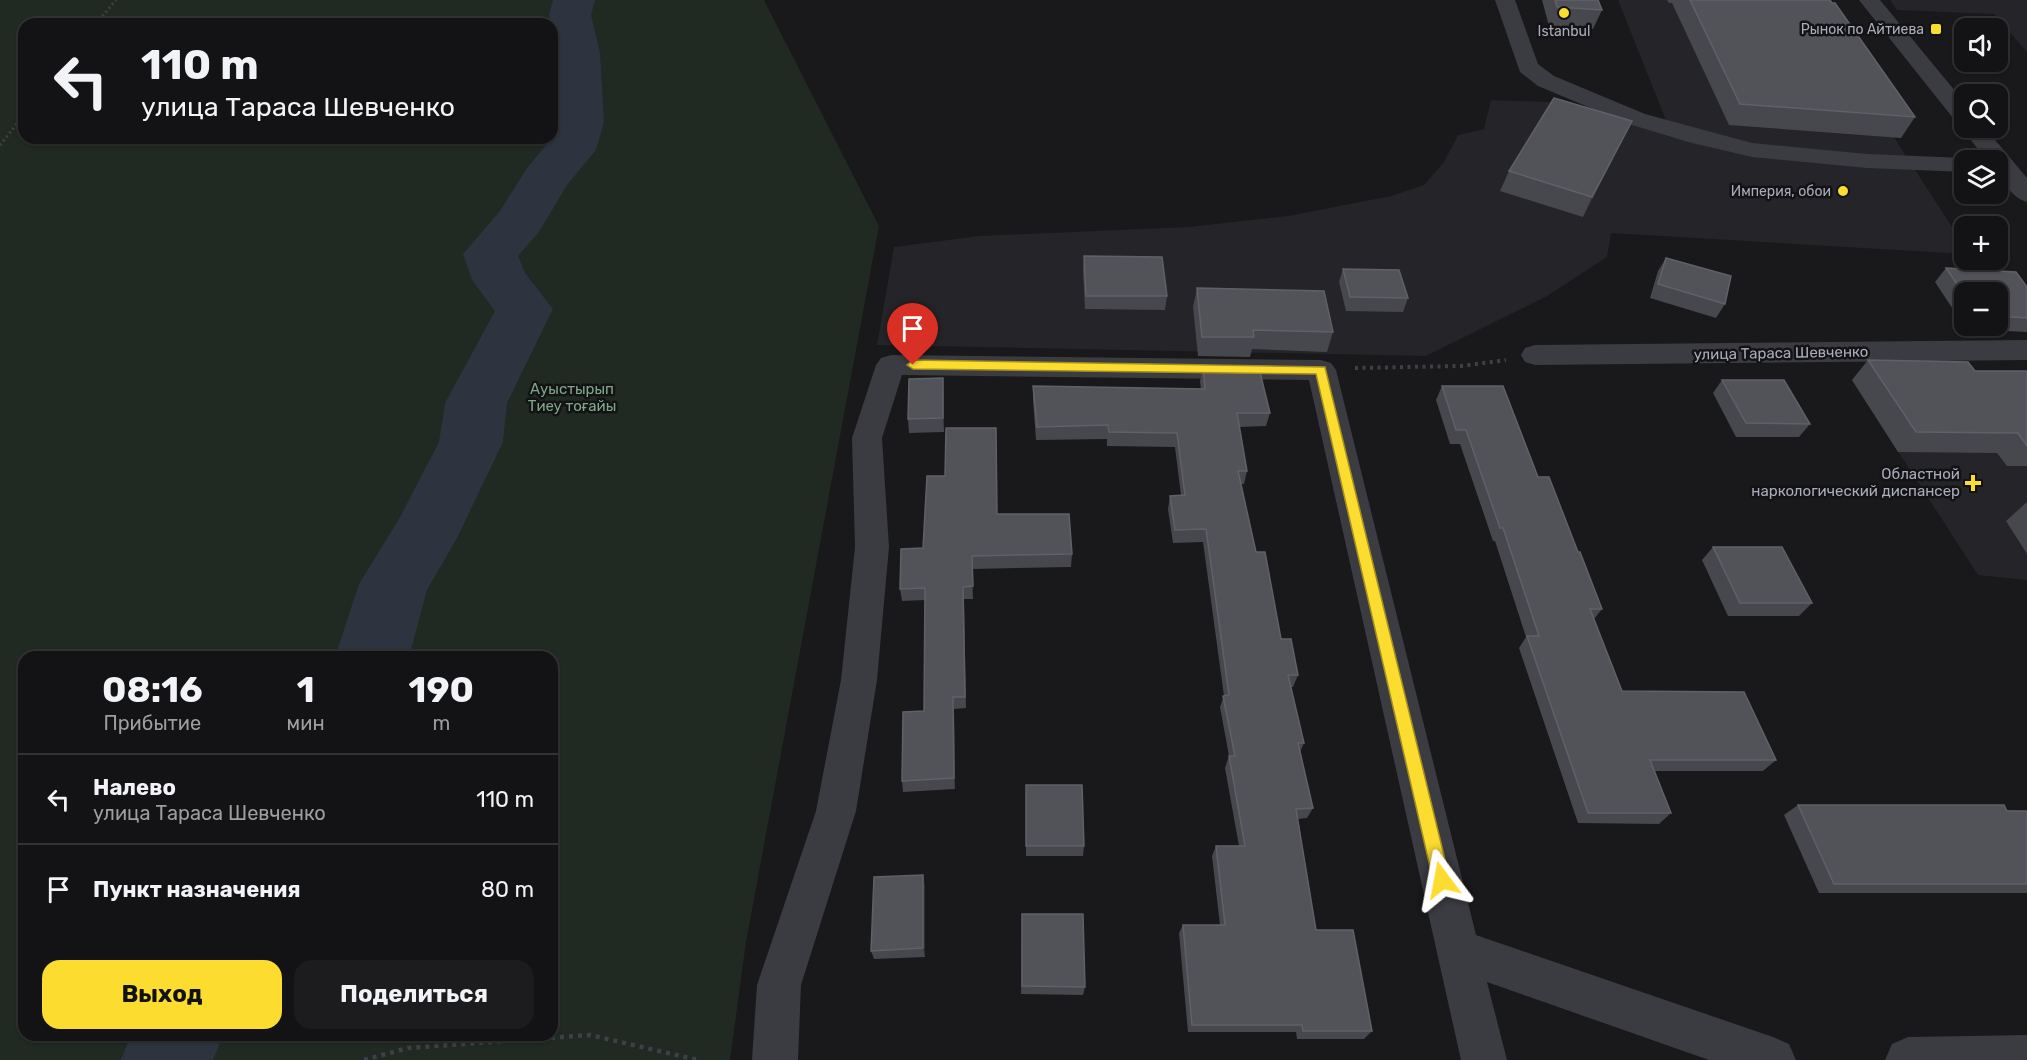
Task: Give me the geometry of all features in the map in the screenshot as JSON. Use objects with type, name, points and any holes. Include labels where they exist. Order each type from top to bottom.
[{"type":"street","points":[[1505,0],[1528,67],[1546,81],[1637,119],[1696,138],[1752,150],[1867,161],[1954,165]]},
{"type":"street","points":[[1869,0],[1954,104]]},
{"type":"street","points":[[2008,174],[2027,194]]},
{"type":"street","name":"улица Тараса Шевченко","points":[[1535,355],[2027,350]]},
{"type":"street","points":[[776,1060],[779,986],[836,811],[859,680],[872,547],[867,438],[891,364],[1321,370],[1484,1060]]},
{"type":"street","points":[[1458,950],[1773,1060]]},
{"type":"street","points":[[1908,1060],[2027,1058]]},
{"type":"path","points":[[101,18],[116,0]]},
{"type":"path","points":[[0,145],[18,122]]},
{"type":"path","points":[[1321,370],[1461,366],[1535,355]]},
{"type":"path","points":[[558,1037],[590,1035],[698,1060]]},
{"type":"path","points":[[364,1060],[408,1048],[506,1041]]},
{"type":"shaded area","points":[[1618,0],[1805,0],[1954,230],[1954,253],[1611,233],[1607,257],[1547,296],[1426,356],[877,345],[894,247],[979,236],[1188,227],[1288,216],[1391,196],[1424,185],[1444,162],[1458,135],[1484,129],[1491,100],[1550,102],[1591,108],[1673,138]]},
{"type":"shaded area","points":[[1890,0],[2027,0],[2027,52],[2008,30],[2008,18],[1997,18],[1994,14],[1897,10]]},
{"type":"shaded area","name":"Областной наркологический диспансер","points":[[1852,380],[2027,391],[2027,580],[1978,575]]},
{"type":"green space","name":"Ауыстырып Тиеу тоғайы","points":[[0,0],[764,0],[879,226],[746,942],[730,1060],[0,1060]]},
{"type":"building","points":[[1555,0],[1598,0],[1602,10],[1557,7]]},
{"type":"building","points":[[1690,0],[1830,0],[1835,3],[1915,117],[1740,104]]},
{"type":"building","points":[[1554,98],[1632,121],[1592,197],[1509,171]]},
{"type":"building","points":[[1084,256],[1162,257],[1167,296],[1086,296]]},
{"type":"building","points":[[1666,258],[1731,276],[1725,304],[1658,284]]},
{"type":"building","points":[[1946,268],[2016,272],[2027,287],[2027,318],[2008,317],[2008,282],[1956,282]]},
{"type":"building","points":[[1343,269],[1399,270],[1408,298],[1350,297]]},
{"type":"building","points":[[1197,288],[1324,291],[1333,332],[1253,330],[1254,337],[1202,337]]},
{"type":"building","points":[[1868,360],[1968,362],[1975,371],[2027,371],[2027,446],[2018,433],[1916,432]]},
{"type":"building","points":[[1203,367],[1259,368],[1270,413],[1237,413],[1247,471],[1238,471],[1256,552],[1265,552],[1281,639],[1291,639],[1298,675],[1288,675],[1304,743],[1298,743],[1313,808],[1296,809],[1316,930],[1353,930],[1372,1031],[1303,1031],[1302,1025],[1192,1025],[1183,925],[1225,925],[1216,846],[1245,846],[1229,756],[1235,756],[1223,696],[1229,695],[1206,529],[1175,530],[1170,496],[1185,495],[1177,433],[1109,432],[1108,425],[1037,427],[1033,386],[1205,389]]},
{"type":"building","points":[[943,378],[943,418],[908,419],[909,379]]},
{"type":"building","points":[[1722,380],[1784,380],[1810,424],[1746,423]]},
{"type":"building","points":[[1442,386],[1503,386],[1538,477],[1549,477],[1578,552],[1580,552],[1602,609],[1590,609],[1622,691],[1744,692],[1776,760],[1650,760],[1671,813],[1588,813],[1527,636],[1539,636],[1503,528],[1500,528],[1466,430],[1456,430]]},
{"type":"building","points":[[946,428],[996,428],[997,514],[1069,514],[1072,554],[972,556],[973,586],[963,587],[965,697],[953,697],[954,778],[902,781],[903,712],[924,711],[925,588],[900,589],[901,549],[923,548],[927,476],[945,476]]},
{"type":"building","points":[[1713,547],[1782,547],[1812,603],[1740,603]]},
{"type":"building","points":[[1026,785],[1082,785],[1084,846],[1026,846]]},
{"type":"building","points":[[1798,805],[2004,805],[2007,811],[2027,811],[2027,884],[1834,884]]},
{"type":"building","points":[[923,875],[923,948],[871,951],[874,877]]},
{"type":"building","points":[[1022,914],[1083,914],[1085,987],[1022,986]]},
{"type":"waterway","points":[[374,651],[394,584],[423,538],[471,442],[476,403],[525,309],[500,280],[490,254],[520,221],[545,179],[571,150],[580,122],[578,53],[570,15],[574,0]]},
{"type":"waterway","points":[[167,1060],[175,1041]]},
{"type":"place","name":"Istanbul","points":[[1564,13]]},
{"type":"place","name":"Рынок по Айтиева","points":[[1936,29]]},
{"type":"place","name":"Империя, обои","points":[[1843,191]]},
{"type":"place","name":"Областной наркологический диспансер","points":[[1973,483]]},
{"type":"route","points":[[913,365],[1321,370],[1442,880]]}]
